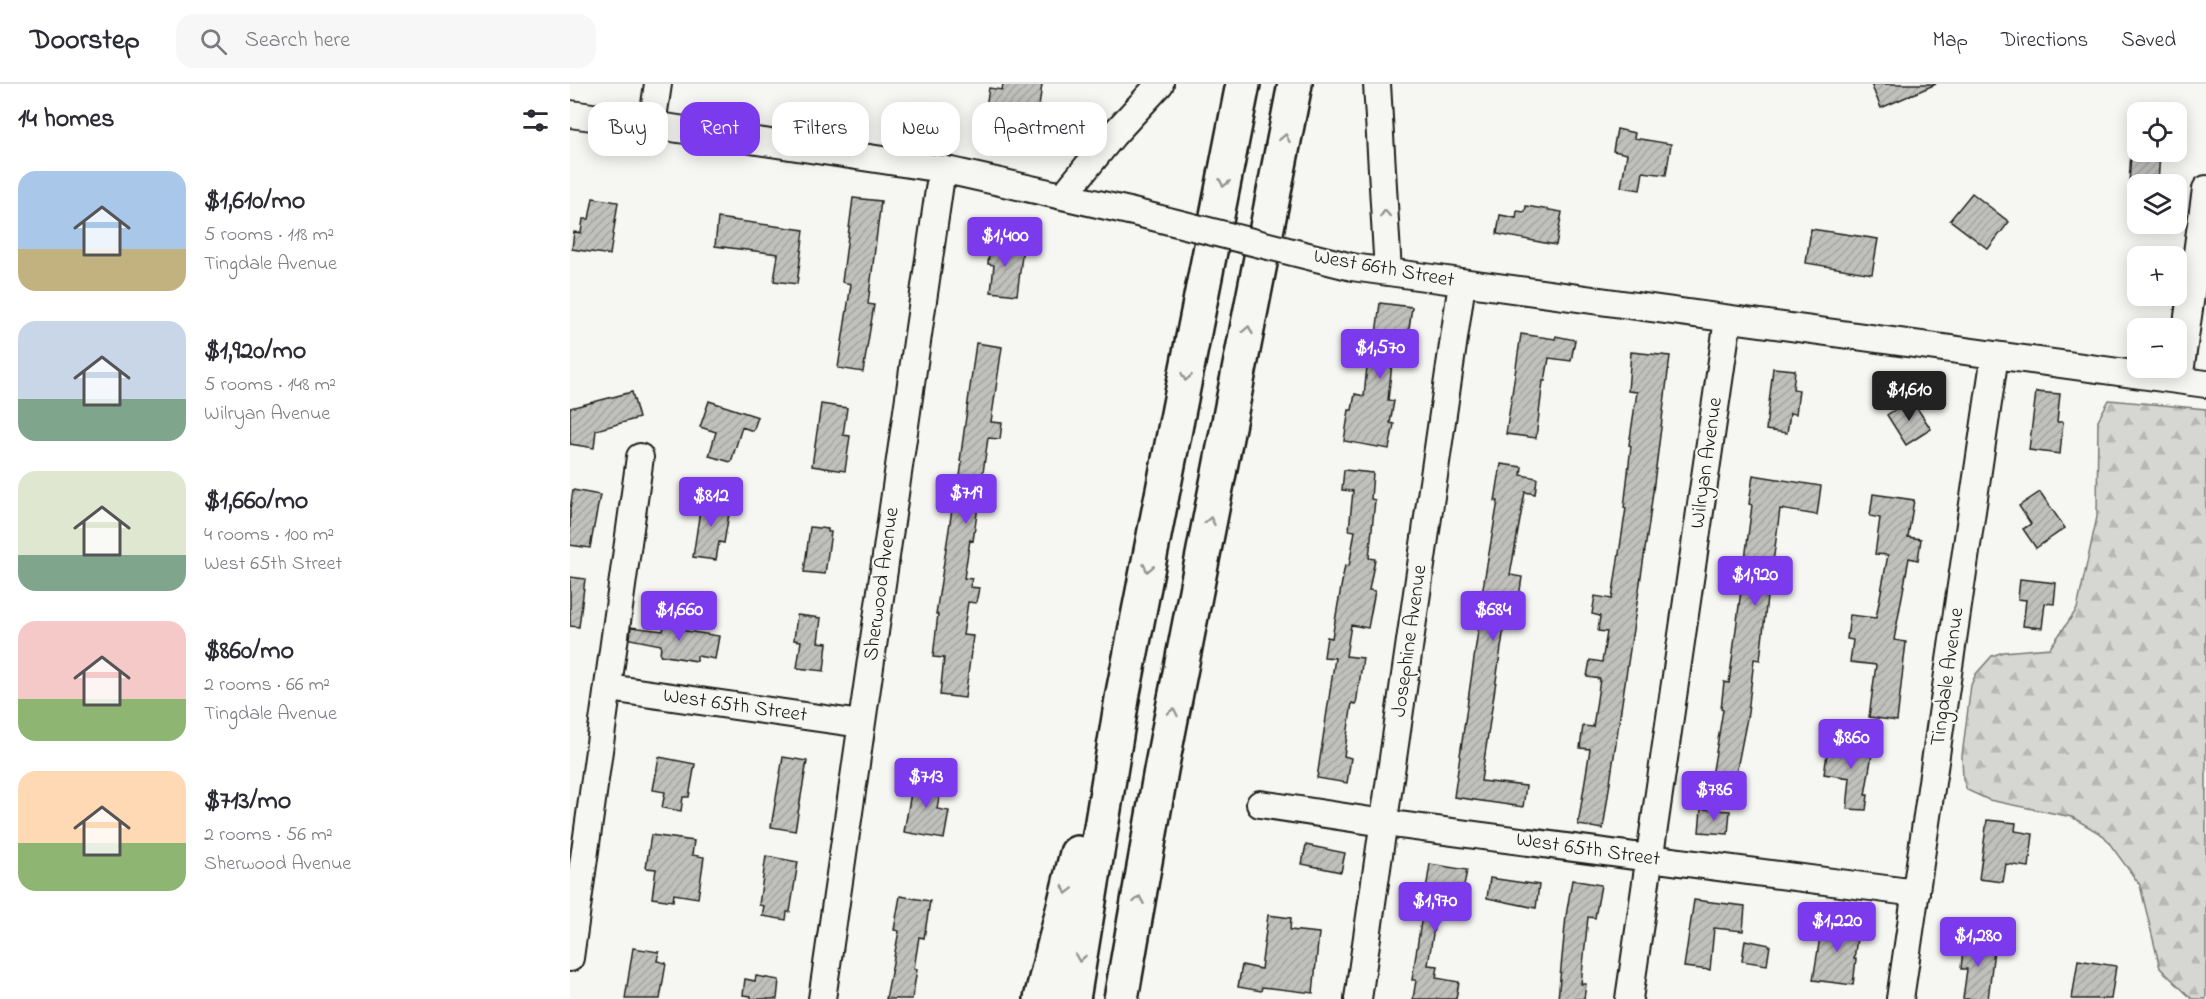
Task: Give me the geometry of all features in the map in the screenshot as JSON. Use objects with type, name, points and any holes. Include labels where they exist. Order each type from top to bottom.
[{"type":"highway","points":[[1073,999],[1123,693],[1243,84]]},
{"type":"highway","points":[[1121,999],[1161,770],[1295,84]]},
{"type":"highway","points":[[1041,999],[1080,840],[1123,693]]},
{"type":"street","points":[[655,102],[658,84]]},
{"type":"street","points":[[1064,195],[1113,135],[1160,84]]},
{"type":"street","points":[[1377,84],[1388,272]]},
{"type":"street","name":"West 66th Street","points":[[570,114],[588,116]]},
{"type":"street","name":"West 66th Street","points":[[668,127],[942,169],[1064,195],[1352,267],[2206,384]]},
{"type":"street","name":"Sherwood Avenue","points":[[822,999],[942,169]]},
{"type":"street","points":[[2179,380],[2206,189]]},
{"type":"street","name":"Josephine Avenue","points":[[1358,999],[1462,283]]},
{"type":"street","name":"Wilryan Avenue","points":[[1629,999],[1728,319]]},
{"type":"street","name":"Tingdale Avenue","points":[[1900,999],[1995,355]]},
{"type":"street","points":[[570,958],[640,457]]},
{"type":"street","name":"West 65th Street","points":[[609,687],[861,724]]},
{"type":"street","name":"West 65th Street","points":[[1260,804],[1384,823],[1916,893]]},
{"type":"green space","points":[[2109,400],[2206,409],[2206,999],[2192,999],[2160,968],[2140,885],[2104,836],[2072,817],[1989,800],[1967,790],[1963,779],[1962,756],[1971,685],[1976,674],[1992,656],[2003,652],[2050,648],[2077,609],[2097,517],[2098,420]]},
{"type":"building","points":[[1003,84],[1042,84],[1040,102],[987,102],[989,88],[1002,90]]},
{"type":"building","points":[[1871,84],[1936,84],[1881,108]]},
{"type":"building","points":[[1617,129],[1635,133],[1634,138],[1671,144],[1666,175],[1643,172],[1640,190],[1621,187],[1627,154],[1613,151]]},
{"type":"building","points":[[2130,162],[2159,162],[2159,174],[2130,174]]},
{"type":"building","points":[[1972,193],[2009,222],[1988,249],[1950,220]]},
{"type":"building","points":[[593,198],[618,202],[610,255],[572,249],[574,232],[581,233],[583,219],[589,219]]},
{"type":"building","points":[[853,198],[881,201],[868,304],[874,305],[863,372],[838,368],[851,284],[842,282]]},
{"type":"building","points":[[1526,206],[1562,212],[1556,245],[1497,234],[1500,215],[1516,218],[1517,211],[1525,212]]},
{"type":"building","points":[[718,218],[804,230],[797,284],[774,281],[778,254],[715,246]]},
{"type":"building","points":[[1811,229],[1878,239],[1872,274],[1806,263]]},
{"type":"building","points":[[990,244],[1023,248],[1017,295],[991,292],[994,265],[988,264]]},
{"type":"building","points":[[1380,303],[1412,307],[1404,365],[1392,364],[1388,400],[1394,401],[1390,423],[1394,424],[1389,449],[1344,441],[1349,410],[1352,410],[1355,394],[1364,396],[1369,347],[1372,347],[1373,334],[1376,334]]},
{"type":"building","points":[[1521,334],[1555,339],[1556,336],[1575,340],[1571,361],[1549,358],[1545,381],[1543,381],[1536,438],[1506,434]]},
{"type":"building","points":[[976,343],[1002,347],[991,422],[1002,423],[1000,439],[988,438],[973,541],[970,540],[964,578],[972,579],[970,587],[979,588],[976,603],[968,602],[963,635],[973,636],[965,698],[940,695],[944,658],[933,657],[938,614],[936,614],[955,490],[958,490]]},
{"type":"building","points":[[1631,352],[1670,356],[1649,523],[1603,829],[1578,825],[1590,749],[1580,748],[1583,726],[1593,727],[1600,679],[1587,677],[1590,660],[1602,662],[1607,632],[1598,631],[1600,616],[1592,614],[1595,596],[1612,599],[1626,508],[1624,508],[1631,446],[1629,445],[1637,392],[1628,391]]},
{"type":"building","points":[[1773,368],[1795,370],[1793,389],[1799,390],[1796,414],[1790,413],[1787,433],[1766,430]]},
{"type":"building","points":[[632,392],[639,418],[596,430],[594,448],[570,444],[570,408]]},
{"type":"building","points":[[2036,392],[2060,394],[2057,422],[2063,422],[2060,454],[2029,450]]},
{"type":"building","points":[[1911,399],[1931,429],[1906,445],[1887,415]]},
{"type":"building","points":[[709,401],[758,417],[753,431],[742,427],[731,462],[709,456],[716,432],[700,427]]},
{"type":"building","points":[[821,404],[847,408],[843,435],[850,436],[845,471],[812,466]]},
{"type":"building","points":[[1501,464],[1522,467],[1521,475],[1537,478],[1535,494],[1525,492],[1510,575],[1522,577],[1515,623],[1505,621],[1481,781],[1526,786],[1523,807],[1454,797],[1480,617],[1478,617],[1498,501],[1495,501]]},
{"type":"building","points":[[1344,470],[1373,473],[1371,499],[1375,500],[1369,558],[1375,559],[1369,590],[1375,591],[1368,628],[1351,625],[1346,656],[1363,658],[1356,704],[1352,703],[1344,756],[1351,758],[1347,783],[1317,778],[1335,658],[1324,657],[1327,637],[1332,638],[1345,565],[1349,566],[1355,531],[1349,530],[1353,491],[1342,490]]},
{"type":"building","points":[[1753,475],[1821,486],[1817,515],[1780,509],[1773,563],[1767,562],[1762,596],[1767,597],[1760,660],[1754,659],[1748,713],[1735,779],[1712,776],[1723,710],[1721,709],[1724,682],[1729,683],[1752,505],[1749,504]]},
{"type":"building","points":[[573,490],[600,495],[590,548],[570,545],[570,510]]},
{"type":"building","points":[[2040,492],[2065,528],[2036,548],[2023,529],[2031,524],[2019,506]]},
{"type":"building","points":[[1873,494],[1914,500],[1908,537],[1921,539],[1918,560],[1909,558],[1894,640],[1906,642],[1897,721],[1869,717],[1876,665],[1850,662],[1853,640],[1847,639],[1850,615],[1876,618],[1888,555],[1875,554],[1880,518],[1870,516]]},
{"type":"building","points":[[702,497],[731,502],[724,543],[719,542],[716,560],[693,557]]},
{"type":"building","points":[[810,527],[828,529],[828,532],[831,532],[825,574],[804,572]]},
{"type":"building","points":[[570,577],[585,579],[579,627],[570,626]]},
{"type":"building","points":[[2020,579],[2056,583],[2054,604],[2045,603],[2042,628],[2023,626],[2026,600],[2018,599]]},
{"type":"building","points":[[797,615],[821,618],[818,642],[827,643],[824,671],[797,668],[801,641],[794,640]]},
{"type":"building","points":[[665,620],[681,622],[680,630],[719,636],[715,659],[697,656],[697,661],[660,655],[661,645],[630,639],[631,627],[663,631]]},
{"type":"building","points":[[1829,741],[1873,748],[1865,795],[1868,795],[1866,810],[1847,809],[1850,778],[1824,774]]},
{"type":"building","points":[[659,757],[695,764],[689,797],[683,797],[681,811],[662,808],[665,792],[653,790]]},
{"type":"building","points":[[783,757],[807,761],[795,831],[771,827]]},
{"type":"building","points":[[915,771],[936,775],[934,791],[940,792],[937,809],[949,811],[944,839],[904,832]]},
{"type":"building","points":[[1701,809],[1730,811],[1728,834],[1699,832]]},
{"type":"building","points":[[1987,820],[2016,823],[2015,831],[2033,834],[2029,867],[2006,864],[2003,882],[1979,879]]},
{"type":"building","points":[[651,835],[694,841],[692,855],[704,857],[698,898],[674,894],[673,901],[652,898],[656,869],[646,868]]},
{"type":"building","points":[[1306,845],[1345,853],[1341,872],[1302,864]]},
{"type":"building","points":[[766,856],[798,862],[790,912],[787,912],[786,920],[762,916],[764,906],[759,905]]},
{"type":"building","points":[[1430,864],[1467,870],[1464,886],[1457,885],[1454,906],[1438,903],[1428,965],[1438,966],[1436,978],[1459,982],[1456,999],[1413,999],[1416,980],[1412,980]]},
{"type":"building","points":[[1490,878],[1539,885],[1536,908],[1487,898]]},
{"type":"building","points":[[1572,880],[1601,885],[1595,918],[1588,917],[1581,984],[1586,984],[1584,999],[1558,999],[1566,916]]},
{"type":"building","points":[[900,896],[930,901],[924,938],[919,937],[912,999],[886,999],[899,931],[894,930]]},
{"type":"building","points":[[1694,900],[1745,906],[1743,931],[1714,928],[1710,970],[1684,967]]},
{"type":"building","points":[[1268,915],[1291,918],[1290,930],[1319,933],[1313,993],[1262,987],[1261,991],[1238,987],[1242,965],[1261,969]]},
{"type":"building","points":[[1823,919],[1859,925],[1853,985],[1813,980]]},
{"type":"building","points":[[1964,938],[1995,942],[1988,999],[1963,999],[1967,969],[1961,969]]},
{"type":"building","points":[[1745,940],[1770,945],[1767,965],[1742,961]]},
{"type":"building","points":[[633,948],[659,952],[657,961],[666,963],[660,999],[625,999]]},
{"type":"building","points":[[2078,960],[2116,966],[2111,999],[2072,999]]},
{"type":"building","points":[[756,976],[779,980],[777,999],[751,999],[751,996],[743,995],[745,979],[755,981]]}]
